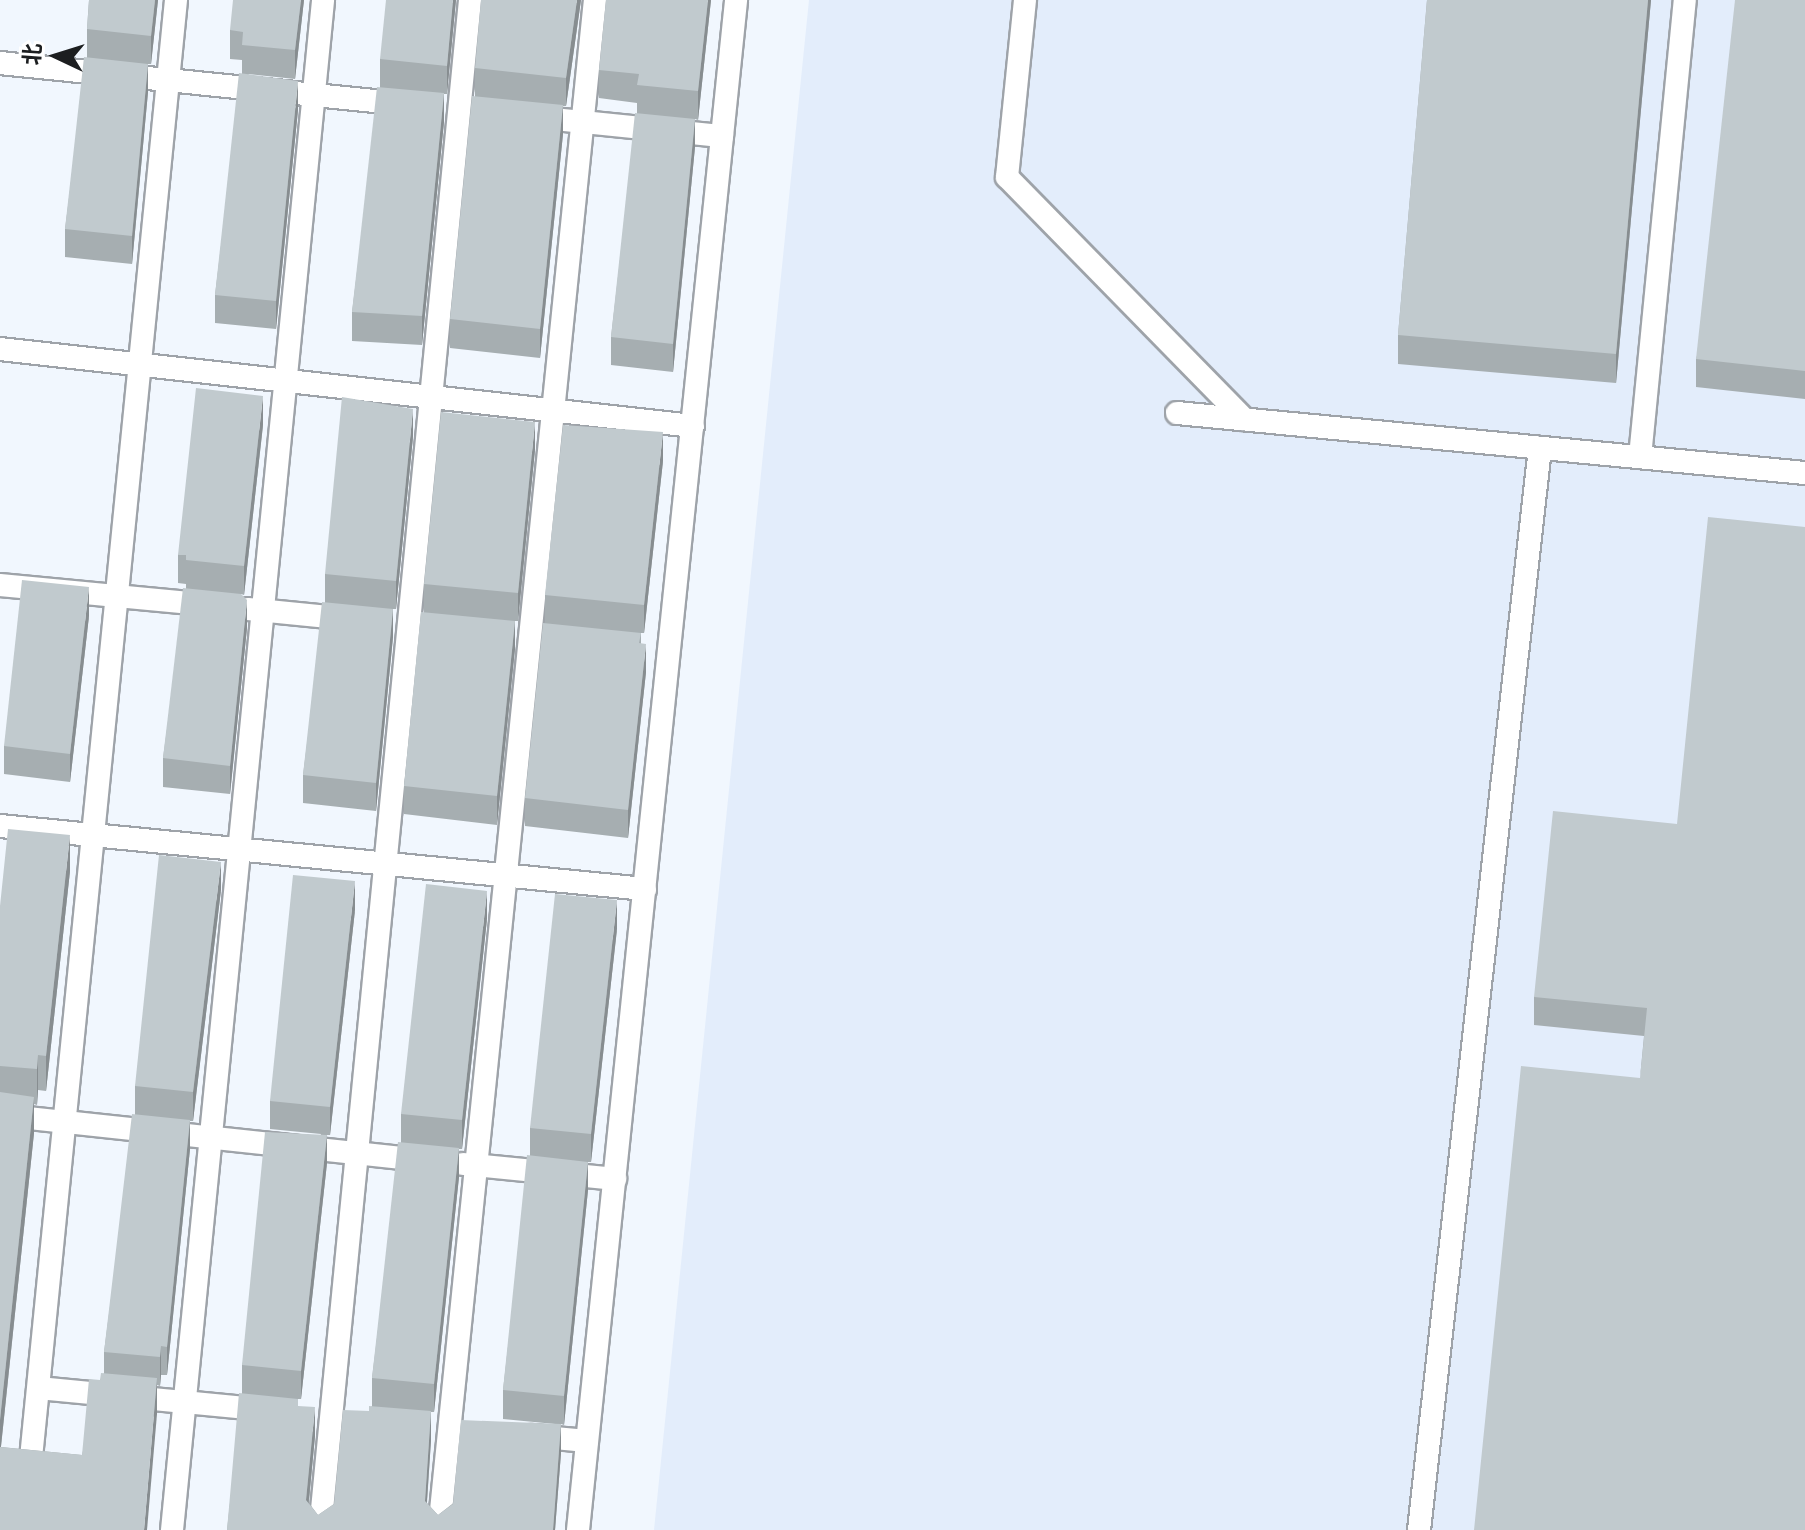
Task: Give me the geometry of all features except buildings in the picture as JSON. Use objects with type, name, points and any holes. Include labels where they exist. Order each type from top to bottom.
[{"type":"lane","points":[[31,1458],[176,0]]},
{"type":"lane","points":[[172,1530],[323,0]]},
{"type":"lane","points":[[320,1530],[470,0]]},
{"type":"lane","points":[[439,1530],[595,0]]},
{"type":"lane","points":[[578,1530],[736,0]]},
{"type":"lane","points":[[1025,0],[1007,177],[1244,419]]},
{"type":"lane","points":[[1640,457],[1685,0]]},
{"type":"lane","points":[[0,63],[722,136]]},
{"type":"lane","points":[[0,349],[693,426]]},
{"type":"lane","points":[[1177,413],[1805,473]]},
{"type":"lane","points":[[1419,1530],[1540,448]]},
{"type":"lane","points":[[0,585],[439,628]]},
{"type":"lane","points":[[500,634],[561,640]]},
{"type":"lane","points":[[638,647],[669,650]]},
{"type":"lane","points":[[0,826],[645,889]]},
{"type":"lane","points":[[0,1115],[615,1179]]},
{"type":"lane","points":[[39,1388],[361,1419]]},
{"type":"lane","points":[[420,1425],[480,1431]]},
{"type":"lane","points":[[511,1434],[587,1441]]},
{"type":"shaded area","points":[[809,0],[1805,0],[1805,1530],[654,1530]]}]
